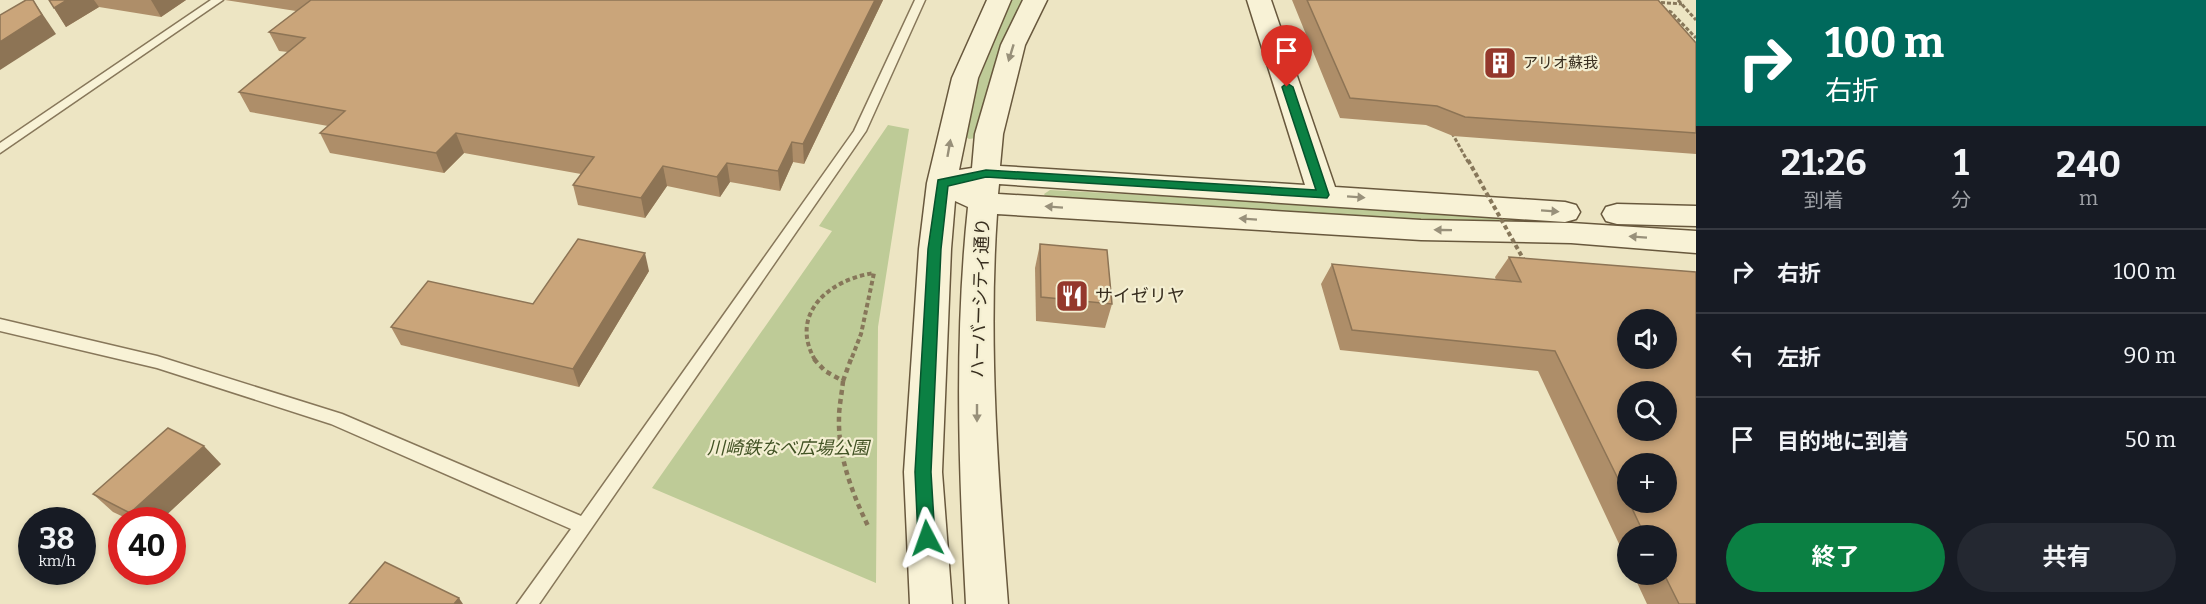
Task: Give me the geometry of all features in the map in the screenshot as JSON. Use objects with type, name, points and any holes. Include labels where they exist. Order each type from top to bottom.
[{"type":"street","points":[[931,604],[923,472],[935,249],[942,183],[965,78],[999,0]]},
{"type":"street","name":"ハーバーシティ通り","points":[[987,604],[978,458],[978,259],[989,134],[1013,45],[1035,0]]},
{"type":"street","points":[[1259,0],[1323,195]]},
{"type":"street","points":[[942,183],[1421,230],[1571,233],[1696,242]]},
{"type":"street","points":[[985,188],[1323,195],[1576,213],[1696,216]]},
{"type":"lane","points":[[0,149],[218,0]]},
{"type":"lane","points":[[526,604],[584,526],[860,130],[920,0]]},
{"type":"lane","points":[[0,325],[157,362],[336,419],[584,526]]},
{"type":"path","points":[[1678,0],[1696,20]]},
{"type":"path","points":[[1682,3],[1646,1],[1671,12],[1696,38]]},
{"type":"path","points":[[1447,125],[1526,263]]},
{"type":"path","points":[[1477,189],[1488,189]]},
{"type":"path","points":[[843,381],[827,374],[815,362],[809,349],[807,337],[812,309],[828,289],[856,275],[874,273],[861,334],[843,381],[839,420],[845,460],[855,500],[868,526]]},
{"type":"green space","points":[[1011,0],[1023,0],[976,138],[969,139],[964,136],[975,89]]},
{"type":"green space","name":"川崎鉄なべ広場公園","points":[[888,125],[909,129],[878,327],[876,583],[652,488],[832,231],[819,226]]},
{"type":"green space","points":[[1050,190],[1661,228],[1696,231],[1696,234],[1047,199],[1044,194]]},
{"type":"building","points":[[26,0],[33,0],[42,15],[0,42],[0,15]]},
{"type":"building","points":[[49,0],[67,0],[54,8]]},
{"type":"building","points":[[311,0],[875,0],[803,144],[792,142],[778,171],[727,163],[717,177],[663,166],[641,198],[573,185],[594,157],[456,133],[436,153],[320,133],[345,111],[239,92],[305,38],[269,32]]},
{"type":"building","name":"アリオ蘇我","points":[[1307,0],[1658,0],[1696,43],[1696,133],[1465,117],[1437,106],[1350,98]]},
{"type":"building","points":[[578,239],[645,253],[573,369],[391,327],[428,281],[533,304]]},
{"type":"building","points":[[1040,244],[1107,250],[1112,304],[1041,297]]},
{"type":"building","points":[[1509,257],[1696,272],[1696,604],[1679,604],[1670,585],[1677,585],[1677,525],[1640,525],[1634,513],[1677,513],[1677,453],[1617,453],[1617,477],[1555,351],[1352,330],[1332,264],[1521,282]]},
{"type":"building","points":[[168,428],[204,446],[137,507],[118,507],[93,494]]},
{"type":"building","points":[[385,562],[459,598],[454,604],[349,604]]},
{"type":"place","name":"アリオ蘇我","points":[[1500,63]]},
{"type":"place","name":"サイゼリヤ","points":[[1072,296]]},
{"type":"route","points":[[927,538],[923,472],[935,249],[942,183],[986,174],[1323,195],[1287,87]]}]
